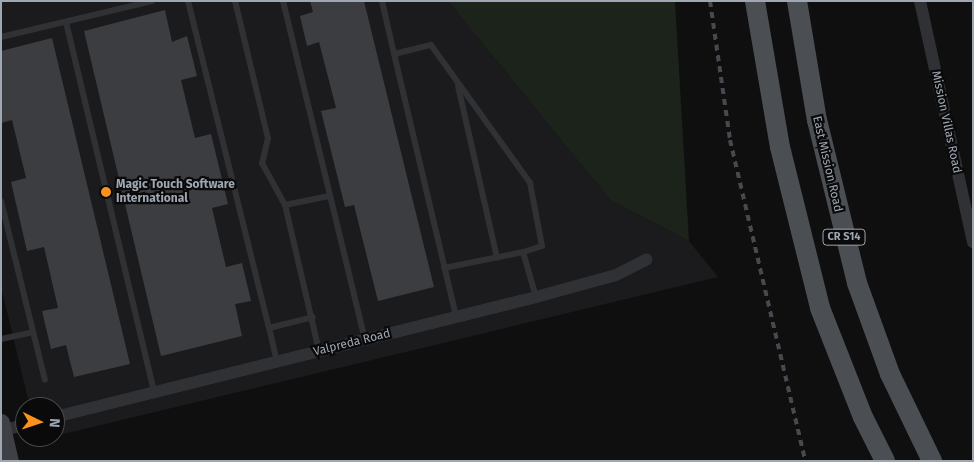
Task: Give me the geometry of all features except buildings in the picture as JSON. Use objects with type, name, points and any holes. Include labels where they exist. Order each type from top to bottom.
[{"type":"main road","name":"CR S14","points":[[755,1],[778,138],[820,308],[862,417],[885,461]]},
{"type":"main road","name":"East Mission Road","points":[[797,1],[817,120],[857,283],[890,374],[932,461]]},
{"type":"main road","points":[[2,427],[10,461]]},
{"type":"street","name":"Mission Villas Road","points":[[920,1],[973,242]]},
{"type":"street","name":"Valpreda Road","points":[[65,414],[536,297],[616,275],[646,260]]},
{"type":"street","points":[[2,427],[15,425]]},
{"type":"lane","points":[[1,37],[152,1]]},
{"type":"lane","points":[[188,1],[277,362]]},
{"type":"lane","points":[[235,1],[268,138],[262,164],[285,205],[313,317],[319,350]]},
{"type":"lane","points":[[283,1],[365,340]]},
{"type":"lane","points":[[382,1],[456,316]]},
{"type":"lane","points":[[66,22],[154,391]]},
{"type":"lane","points":[[394,54],[431,45],[530,184],[542,246],[497,258],[444,268]]},
{"type":"lane","points":[[457,81],[497,258]]},
{"type":"lane","points":[[285,205],[329,196]]},
{"type":"lane","points":[[1,201],[45,380]]},
{"type":"lane","points":[[523,252],[536,297]]},
{"type":"lane","points":[[269,328],[313,317]]},
{"type":"lane","points":[[1,339],[33,332]]},
{"type":"shaded area","points":[[1,1],[448,1],[610,200],[689,241],[718,277],[65,434],[65,397],[28,397],[1,287]]},
{"type":"shaded area","points":[[448,1],[675,1],[689,241],[610,200]]},
{"type":"railway","points":[[710,1],[730,140],[805,461]]},
{"type":"place","name":"Magic Touch Software International","points":[[106,192]]}]
